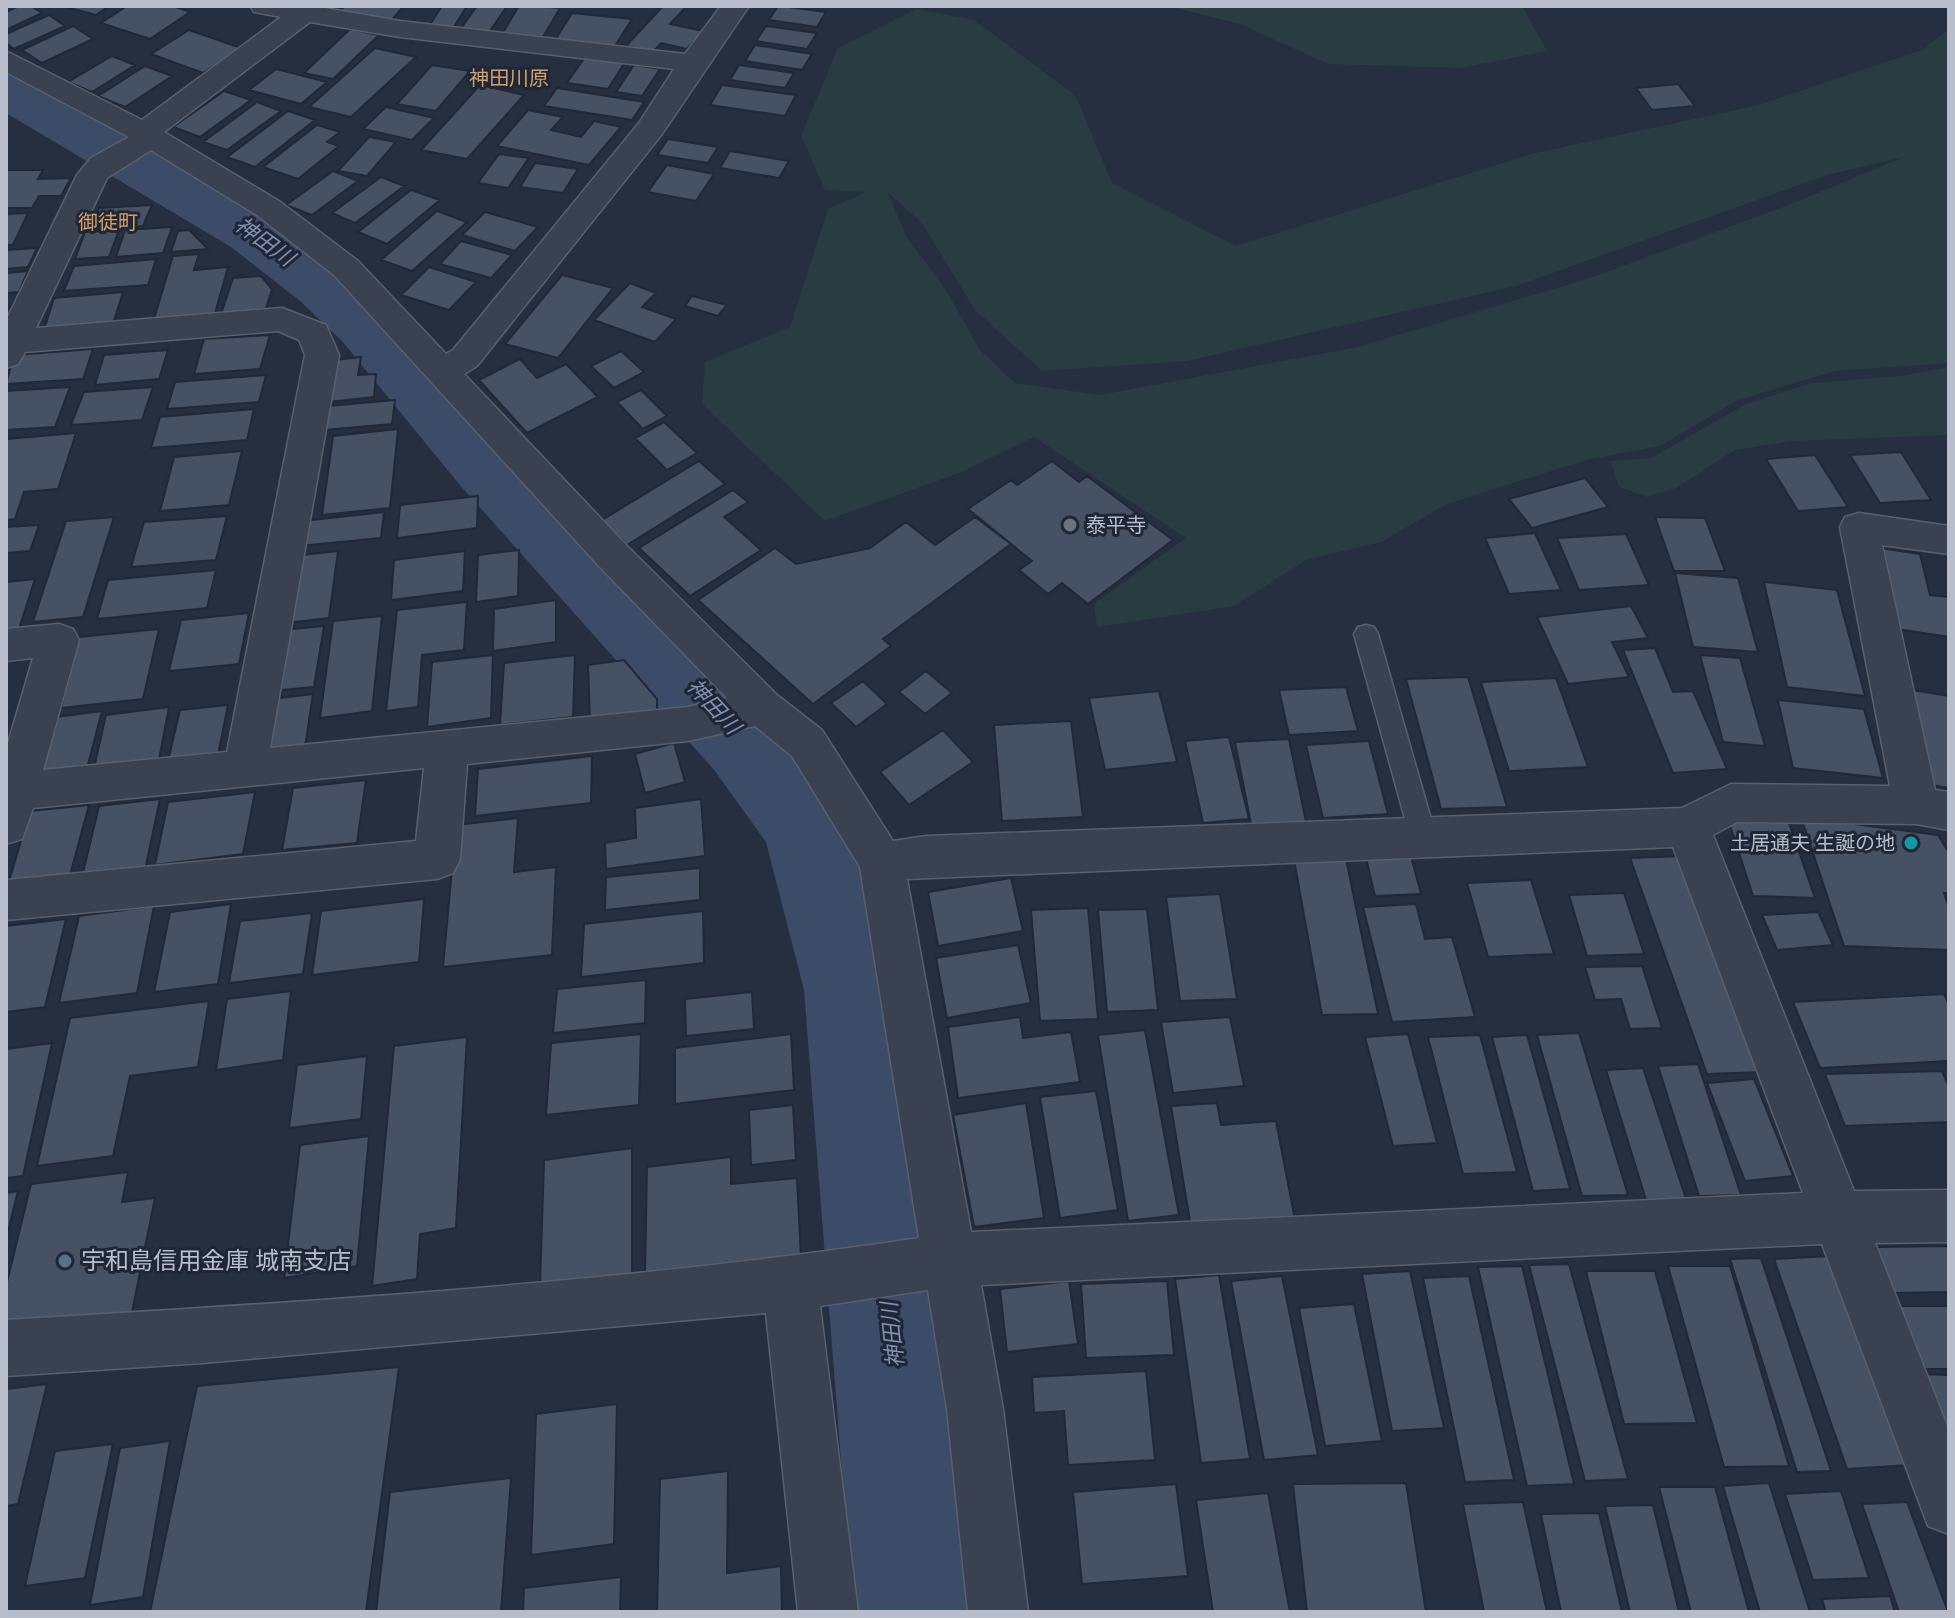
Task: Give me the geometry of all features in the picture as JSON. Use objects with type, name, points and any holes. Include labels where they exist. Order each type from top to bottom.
[{"type":"street","points":[[264,6],[400,29],[693,63]]},
{"type":"street","points":[[444,370],[465,358],[651,128],[735,6]]},
{"type":"street","points":[[9,349],[93,175],[102,165],[145,137],[304,13]]},
{"type":"street","points":[[8,65],[145,137],[268,208],[346,268],[444,370],[571,512],[756,710],[807,743],[882,863],[938,1263],[975,1409],[998,1612]]},
{"type":"street","points":[[9,349],[282,319],[314,333],[322,355],[245,769]]},
{"type":"street","points":[[882,863],[926,856],[1688,827],[1731,803],[1933,808],[1859,527],[1949,540]]},
{"type":"street","points":[[6,645],[59,640],[11,808],[245,769],[447,751],[703,722],[756,710]]},
{"type":"street","points":[[6,900],[437,859],[447,751]]},
{"type":"street","points":[[1688,827],[1949,1505]]},
{"type":"street","points":[[6,1348],[203,1336],[812,1281],[938,1263],[1840,1217],[1949,1216]]},
{"type":"street","points":[[812,1281],[828,1612]]},
{"type":"lane","points":[[1366,634],[1423,837]]},
{"type":"green space","points":[[1168,6],[1522,6],[1547,51],[1461,68],[1328,64],[1240,24]]},
{"type":"green space","points":[[917,9],[974,20],[1076,96],[1112,183],[1236,246],[1535,153],[1759,105],[1922,50],[1949,29],[1949,363],[1835,371],[1738,400],[1660,446],[1586,460],[1447,504],[1381,542],[1306,560],[1234,606],[1097,627],[1094,604],[1186,538],[1034,437],[962,472],[825,521],[702,404],[705,362],[790,327],[828,209],[866,192],[825,190],[801,136],[838,48]],"holes":[[[1904,157],[1786,206],[1590,278],[1358,347],[1100,395],[1015,383],[980,350],[946,290],[906,236],[888,193],[921,222],[975,310],[1042,371],[1187,361],[1516,286],[1827,175]]]},
{"type":"green space","points":[[1949,367],[1949,435],[1792,441],[1735,450],[1676,488],[1647,497],[1619,487],[1611,461],[1651,458],[1746,404],[1812,383],[1901,376]]},
{"type":"building","points":[[19,6],[31,6],[42,13],[6,30],[6,12]]},
{"type":"building","points":[[62,6],[109,6],[96,15]]},
{"type":"building","points":[[127,6],[173,6],[190,12],[150,39],[101,23]]},
{"type":"building","points":[[345,6],[404,6],[390,22],[338,13]]},
{"type":"building","points":[[442,6],[467,6],[452,30],[427,29]]},
{"type":"building","points":[[477,6],[507,6],[488,34],[459,31]]},
{"type":"building","points":[[519,6],[560,8],[543,37],[502,34]]},
{"type":"building","points":[[663,6],[686,7],[670,24],[703,31],[687,49],[661,43],[653,52],[626,46]]},
{"type":"building","points":[[778,6],[826,12],[817,27],[769,20]]},
{"type":"building","points":[[572,13],[632,19],[615,46],[555,40]]},
{"type":"building","points":[[49,15],[65,26],[14,49],[6,43],[6,34]]},
{"type":"building","points":[[73,26],[93,39],[42,63],[22,50]]},
{"type":"building","points":[[766,26],[817,33],[807,49],[756,41]]},
{"type":"building","points":[[350,29],[379,35],[333,79],[304,73]]},
{"type":"building","points":[[189,30],[241,48],[203,73],[151,54]]},
{"type":"building","points":[[755,45],[812,54],[802,70],[745,61]]},
{"type":"building","points":[[375,48],[416,57],[351,117],[309,107]]},
{"type":"building","points":[[112,56],[135,65],[92,92],[68,82]]},
{"type":"building","points":[[585,57],[625,62],[608,89],[567,83]]},
{"type":"building","points":[[432,65],[470,71],[436,111],[397,104]]},
{"type":"building","points":[[634,65],[660,69],[642,96],[616,92]]},
{"type":"building","points":[[739,65],[794,73],[785,88],[730,80]]},
{"type":"building","points":[[145,66],[172,76],[125,107],[98,96]]},
{"type":"building","points":[[276,69],[327,82],[301,104],[249,90]]},
{"type":"building","points":[[1678,84],[1695,106],[1652,110],[1636,88]]},
{"type":"building","points":[[480,85],[524,95],[467,159],[421,150]]},
{"type":"building","points":[[722,85],[796,95],[785,116],[710,105]]},
{"type":"building","points":[[557,88],[644,102],[632,120],[544,106]]},
{"type":"building","points":[[224,91],[251,100],[200,137],[173,127]]},
{"type":"building","points":[[257,102],[281,111],[227,150],[203,142]]},
{"type":"building","points":[[386,107],[434,118],[412,140],[363,129]]},
{"type":"building","points":[[528,110],[563,117],[551,130],[581,137],[594,121],[621,127],[589,165],[497,146]]},
{"type":"building","points":[[288,111],[315,120],[255,167],[227,157]]},
{"type":"building","points":[[317,125],[340,132],[327,142],[339,146],[298,179],[263,167]]},
{"type":"building","points":[[369,137],[396,142],[367,176],[338,171]]},
{"type":"building","points":[[668,139],[718,147],[708,163],[657,155]]},
{"type":"building","points":[[730,151],[789,161],[779,178],[720,168]]},
{"type":"building","points":[[499,154],[529,158],[508,188],[478,183]]},
{"type":"building","points":[[535,163],[578,169],[563,193],[520,187]]},
{"type":"building","points":[[667,165],[714,174],[696,201],[648,192]]},
{"type":"building","points":[[6,170],[43,170],[38,179],[71,178],[61,196],[39,196],[32,208],[6,208]]},
{"type":"building","points":[[333,171],[358,181],[312,215],[286,205]]},
{"type":"building","points":[[381,177],[404,186],[355,223],[332,213]]},
{"type":"building","points":[[411,190],[440,200],[387,244],[358,232]]},
{"type":"building","points":[[152,205],[143,226],[89,230],[99,208]]},
{"type":"building","points":[[437,211],[467,222],[412,271],[381,260]]},
{"type":"building","points":[[485,212],[538,227],[515,251],[462,235]]},
{"type":"building","points":[[28,213],[13,245],[6,245],[6,214]]},
{"type":"building","points":[[172,227],[163,253],[116,257],[125,230]]},
{"type":"building","points":[[119,230],[109,257],[75,259],[85,232]]},
{"type":"building","points":[[189,230],[208,249],[171,252],[178,231]]},
{"type":"building","points":[[461,241],[512,255],[491,278],[440,264]]},
{"type":"building","points":[[37,248],[28,267],[6,269],[6,250]]},
{"type":"building","points":[[199,254],[194,270],[228,267],[214,317],[153,322],[173,256]]},
{"type":"building","points":[[156,259],[148,285],[64,291],[74,266]]},
{"type":"building","points":[[429,267],[476,282],[449,310],[401,295]]},
{"type":"building","points":[[28,271],[19,292],[6,293],[6,273]]},
{"type":"building","points":[[562,275],[613,288],[558,358],[505,344]]},
{"type":"building","points":[[261,276],[272,289],[264,315],[220,317],[233,278]]},
{"type":"building","points":[[630,283],[656,293],[642,307],[676,319],[655,342],[594,320]]},
{"type":"building","points":[[123,292],[112,327],[43,333],[54,298]]},
{"type":"building","points":[[692,296],[727,305],[718,316],[685,306]]},
{"type":"building","points":[[270,335],[260,369],[194,374],[204,339]]},
{"type":"building","points":[[93,349],[83,379],[6,384],[14,355]]},
{"type":"building","points":[[168,350],[159,379],[95,385],[104,355]]},
{"type":"building","points":[[621,351],[644,372],[614,388],[591,366]]},
{"type":"building","points":[[361,357],[358,375],[376,374],[374,397],[329,402],[335,360]]},
{"type":"building","points":[[520,359],[537,378],[566,364],[598,397],[527,433],[479,380]]},
{"type":"building","points":[[266,375],[259,402],[167,409],[175,382]]},
{"type":"building","points":[[70,387],[55,427],[6,430],[6,391]]},
{"type":"building","points":[[153,387],[142,420],[71,425],[84,392]]},
{"type":"building","points":[[641,390],[667,416],[643,429],[617,402]]},
{"type":"building","points":[[395,400],[392,424],[324,430],[328,406]]},
{"type":"building","points":[[254,409],[247,440],[151,448],[160,417]]},
{"type":"building","points":[[664,422],[697,453],[667,470],[635,438]]},
{"type":"building","points":[[398,429],[390,508],[322,515],[333,436]]},
{"type":"building","points":[[76,433],[58,489],[24,492],[15,519],[6,520],[6,439]]},
{"type":"building","points":[[242,451],[229,505],[160,511],[174,457]]},
{"type":"building","points":[[1901,452],[1931,500],[1880,503],[1850,455]]},
{"type":"building","points":[[1815,455],[1848,507],[1798,511],[1766,459]]},
{"type":"building","points":[[699,461],[725,484],[627,545],[602,520]]},
{"type":"building","name":"泰平寺","points":[[1052,461],[1079,482],[1087,476],[1173,540],[1088,604],[1062,583],[1048,594],[1019,570],[1032,561],[968,509],[1011,480],[1017,485]]},
{"type":"building","points":[[1585,478],[1608,507],[1532,528],[1509,499]]},
{"type":"building","points":[[733,490],[748,502],[724,517],[761,550],[690,596],[639,548]]},
{"type":"building","points":[[478,496],[477,528],[397,538],[400,505]]},
{"type":"building","points":[[384,512],[381,538],[299,546],[303,521]]},
{"type":"building","points":[[227,516],[216,560],[131,567],[144,522]]},
{"type":"building","points":[[114,517],[83,617],[33,622],[66,521]]},
{"type":"building","points":[[975,517],[1011,544],[883,639],[891,646],[813,704],[698,600],[775,548],[796,564],[870,548],[906,522],[935,545]]},
{"type":"building","points":[[1655,517],[1705,518],[1725,571],[1674,571]]},
{"type":"building","points":[[39,525],[30,551],[6,553],[6,527]]},
{"type":"building","points":[[1535,533],[1561,590],[1509,594],[1485,538]]},
{"type":"building","points":[[1626,534],[1649,585],[1579,590],[1557,538]]},
{"type":"building","points":[[1880,548],[1920,554],[1930,595],[1949,597],[1949,637],[1897,629]]},
{"type":"building","points":[[519,550],[518,596],[476,602],[478,555]]},
{"type":"building","points":[[338,551],[329,618],[285,623],[294,556]]},
{"type":"building","points":[[465,551],[463,591],[391,600],[394,560]]},
{"type":"building","points":[[216,570],[207,608],[97,619],[108,580]]},
{"type":"building","points":[[1675,573],[1738,578],[1758,652],[1693,647]]},
{"type":"building","points":[[35,579],[19,629],[6,631],[6,582]]},
{"type":"building","points":[[1764,582],[1837,590],[1865,696],[1787,687]]},
{"type":"building","points":[[556,600],[556,642],[493,651],[494,609]]},
{"type":"building","points":[[467,602],[464,650],[422,655],[418,707],[386,711],[397,610]]},
{"type":"building","points":[[1631,606],[1648,638],[1612,642],[1629,677],[1568,684],[1537,617]]},
{"type":"building","points":[[249,613],[239,664],[169,671],[181,620]]},
{"type":"building","points":[[382,616],[372,711],[320,718],[333,621]]},
{"type":"building","points":[[324,626],[314,687],[271,691],[282,630]]},
{"type":"building","points":[[159,629],[143,699],[61,708],[79,637]]},
{"type":"building","points":[[1655,648],[1673,692],[1693,691],[1727,769],[1673,773],[1623,650]]},
{"type":"building","points":[[493,655],[491,718],[427,727],[432,662]]},
{"type":"building","points":[[575,655],[573,717],[500,725],[504,663]]},
{"type":"building","points":[[1700,655],[1740,658],[1765,746],[1723,742]]},
{"type":"building","points":[[624,660],[657,699],[657,713],[590,722],[588,665]]},
{"type":"building","points":[[926,671],[952,693],[925,714],[899,692]]},
{"type":"building","points":[[1468,677],[1507,807],[1441,809],[1406,679]]},
{"type":"building","points":[[1556,678],[1588,767],[1509,771],[1481,682]]},
{"type":"building","points":[[863,681],[887,704],[856,727],[831,703]]},
{"type":"building","points":[[1346,687],[1358,731],[1289,735],[1279,690]]},
{"type":"building","points":[[1912,690],[1949,696],[1949,788],[1930,785]]},
{"type":"building","points":[[1159,691],[1177,762],[1105,770],[1089,698]]},
{"type":"building","points":[[313,694],[304,754],[262,759],[272,699]]},
{"type":"building","points":[[1778,700],[1864,709],[1883,778],[1793,768]]},
{"type":"building","points":[[228,705],[217,760],[167,765],[180,710]]},
{"type":"building","points":[[169,707],[158,765],[93,772],[106,715]]},
{"type":"building","points":[[102,711],[86,772],[39,778],[56,717]]},
{"type":"building","points":[[1071,721],[1083,817],[1002,821],[994,725]]},
{"type":"building","points":[[943,730],[973,762],[909,805],[880,772]]},
{"type":"building","points":[[1229,737],[1249,819],[1203,823],[1185,741]]},
{"type":"building","points":[[1289,739],[1306,822],[1251,824],[1235,742]]},
{"type":"building","points":[[1369,741],[1388,814],[1323,818],[1306,745]]},
{"type":"building","points":[[674,743],[685,782],[645,793],[635,754]]},
{"type":"building","points":[[592,756],[591,803],[475,816],[478,769]]},
{"type":"building","points":[[366,780],[357,843],[282,850],[293,788]]},
{"type":"building","points":[[255,792],[243,854],[155,865],[168,802]]},
{"type":"building","points":[[160,799],[145,870],[82,877],[99,806]]},
{"type":"building","points":[[701,799],[705,856],[606,869],[605,843],[636,838],[635,808]]},
{"type":"building","points":[[89,805],[70,875],[9,881],[30,811]]},
{"type":"building","points":[[1801,817],[1938,835],[1949,853],[1949,893],[1944,893],[1949,908],[1949,950],[1844,946]]},
{"type":"building","points":[[518,818],[514,872],[556,867],[552,955],[443,967],[456,825]]},
{"type":"building","points":[[1729,822],[1789,823],[1815,898],[1753,896]]},
{"type":"building","points":[[1411,856],[1421,894],[1375,896],[1366,858]]},
{"type":"building","points":[[1683,856],[1764,1072],[1707,1074],[1630,858]]},
{"type":"building","points":[[1346,859],[1378,1014],[1322,1015],[1294,860]]},
{"type":"building","points":[[700,868],[700,900],[605,910],[606,877]]},
{"type":"building","points":[[1011,878],[1023,931],[938,946],[928,892]]},
{"type":"building","points":[[1531,880],[1554,954],[1488,957],[1467,883]]},
{"type":"building","points":[[1624,893],[1644,954],[1587,956],[1569,895]]},
{"type":"building","points":[[1220,894],[1237,999],[1180,1001],[1166,897]]},
{"type":"building","points":[[424,899],[419,962],[312,975],[321,911]]},
{"type":"building","points":[[231,904],[218,984],[154,992],[170,912]]},
{"type":"building","points":[[1416,904],[1425,939],[1452,937],[1475,1017],[1392,1022],[1363,907]]},
{"type":"building","points":[[154,906],[137,993],[59,1003],[79,916]]},
{"type":"building","points":[[1088,908],[1098,1019],[1040,1021],[1031,910]]},
{"type":"building","points":[[1147,909],[1158,1010],[1107,1012],[1098,910]]},
{"type":"building","points":[[703,911],[704,963],[581,977],[584,924]]},
{"type":"building","points":[[1818,912],[1833,945],[1777,950],[1762,915]]},
{"type":"building","points":[[312,913],[303,974],[229,983],[240,921]]},
{"type":"building","points":[[66,919],[45,1007],[6,1012],[6,926]]},
{"type":"building","points":[[1018,945],[1031,1003],[947,1018],[936,958]]},
{"type":"building","points":[[1642,966],[1662,1028],[1630,1029],[1621,999],[1595,1000],[1585,967]]},
{"type":"building","points":[[646,980],[645,1023],[553,1033],[557,989]]},
{"type":"building","points":[[291,991],[283,1060],[216,1070],[227,999]]},
{"type":"building","points":[[752,992],[754,1029],[686,1036],[685,999]]},
{"type":"building","points":[[1944,994],[1949,1005],[1949,1061],[1820,1068],[1793,1002]]},
{"type":"building","points":[[209,1001],[198,1067],[130,1076],[113,1156],[37,1166],[70,1018]]},
{"type":"building","points":[[1020,1017],[1023,1038],[1071,1032],[1080,1082],[958,1098],[948,1027]]},
{"type":"building","points":[[1230,1017],[1244,1086],[1173,1093],[1161,1022]]},
{"type":"building","points":[[1145,1030],[1179,1215],[1128,1221],[1098,1035]]},
{"type":"building","points":[[1579,1033],[1628,1195],[1582,1196],[1537,1035]]},
{"type":"building","points":[[641,1034],[639,1105],[546,1115],[551,1043]]},
{"type":"building","points":[[791,1034],[794,1090],[675,1104],[675,1048]]},
{"type":"building","points":[[1408,1034],[1437,1143],[1393,1146],[1365,1037]]},
{"type":"building","points":[[1480,1035],[1517,1172],[1463,1174],[1428,1037]]},
{"type":"building","points":[[1527,1035],[1570,1189],[1533,1191],[1492,1037]]},
{"type":"building","points":[[467,1037],[456,1228],[420,1234],[417,1279],[372,1286],[394,1046]]},
{"type":"building","points":[[52,1043],[23,1176],[6,1178],[6,1049]]},
{"type":"building","points":[[367,1056],[361,1119],[289,1128],[297,1065]]},
{"type":"building","points":[[1698,1064],[1741,1195],[1699,1196],[1658,1066]]},
{"type":"building","points":[[1643,1068],[1686,1199],[1646,1200],[1606,1070]]},
{"type":"building","points":[[1942,1071],[1949,1087],[1949,1122],[1845,1126],[1825,1074]]},
{"type":"building","points":[[1754,1079],[1793,1176],[1745,1181],[1707,1083]]},
{"type":"building","points":[[1096,1091],[1118,1210],[1060,1218],[1040,1097]]},
{"type":"building","points":[[1026,1103],[1044,1218],[974,1227],[953,1115]]},
{"type":"building","points":[[1217,1103],[1221,1125],[1276,1121],[1295,1220],[1191,1228],[1171,1106]]},
{"type":"building","points":[[793,1105],[796,1160],[751,1165],[749,1110]]},
{"type":"building","points":[[369,1136],[357,1266],[284,1278],[300,1145]]},
{"type":"building","points":[[632,1148],[632,1274],[540,1287],[544,1160]]},
{"type":"building","points":[[731,1157],[731,1184],[797,1178],[801,1258],[645,1276],[647,1167]]},
{"type":"building","points":[[128,1172],[122,1202],[155,1198],[132,1312],[6,1329],[6,1286],[31,1184]]},
{"type":"building","points":[[18,1191],[6,1240],[6,1193]]},
{"type":"building","points":[[1949,1246],[1949,1292],[1894,1293],[1877,1247]]},
{"type":"building","points":[[1831,1256],[1910,1465],[1847,1469],[1774,1259]]},
{"type":"building","points":[[1761,1258],[1831,1471],[1797,1472],[1730,1259]]},
{"type":"building","points":[[1569,1264],[1628,1479],[1585,1481],[1529,1265]]},
{"type":"building","points":[[1522,1266],[1574,1484],[1527,1486],[1478,1267]]},
{"type":"building","points":[[1668,1266],[1730,1266],[1789,1466],[1724,1467]]},
{"type":"building","points":[[1410,1271],[1444,1428],[1392,1431],[1362,1274]]},
{"type":"building","points":[[1586,1271],[1655,1271],[1697,1423],[1624,1424]]},
{"type":"building","points":[[1219,1275],[1250,1459],[1201,1463],[1175,1279]]},
{"type":"building","points":[[1282,1276],[1318,1455],[1264,1460],[1231,1281]]},
{"type":"building","points":[[1469,1276],[1514,1480],[1465,1482],[1423,1278]]},
{"type":"building","points":[[1069,1281],[1078,1344],[1007,1352],[1000,1289]]},
{"type":"building","points":[[1167,1281],[1174,1355],[1086,1358],[1081,1284]]},
{"type":"building","points":[[1354,1304],[1382,1441],[1325,1446],[1299,1308]]},
{"type":"building","points":[[1899,1306],[1949,1306],[1949,1369],[1921,1369]]},
{"type":"building","points":[[399,1367],[366,1612],[150,1612],[197,1386]]},
{"type":"building","points":[[1146,1371],[1155,1460],[1068,1465],[1064,1411],[1034,1413],[1032,1377]]},
{"type":"building","points":[[1922,1374],[1949,1375],[1949,1434]]},
{"type":"building","points":[[47,1384],[18,1504],[6,1506],[6,1389]]},
{"type":"building","points":[[617,1404],[614,1544],[531,1555],[536,1414]]},
{"type":"building","points":[[170,1441],[143,1597],[90,1605],[120,1448]]},
{"type":"building","points":[[113,1444],[85,1578],[25,1586],[55,1451]]},
{"type":"building","points":[[728,1471],[727,1573],[781,1566],[782,1612],[657,1612],[660,1479]]},
{"type":"building","points":[[511,1478],[501,1612],[376,1612],[390,1492]]},
{"type":"building","points":[[1406,1483],[1426,1612],[1307,1612],[1293,1484]]},
{"type":"building","points":[[1769,1483],[1810,1612],[1760,1612],[1723,1486]]},
{"type":"building","points":[[1176,1484],[1188,1576],[1082,1584],[1073,1492]]},
{"type":"building","points":[[1659,1487],[1715,1487],[1749,1612],[1691,1612]]},
{"type":"building","points":[[1841,1491],[1869,1578],[1813,1580],[1785,1494]]},
{"type":"building","points":[[1268,1493],[1290,1612],[1213,1612],[1196,1500]]},
{"type":"building","points":[[1523,1502],[1547,1612],[1484,1612],[1463,1504]]},
{"type":"building","points":[[1907,1502],[1948,1612],[1899,1612],[1862,1504]]},
{"type":"building","points":[[1653,1505],[1679,1612],[1630,1612],[1605,1506]]},
{"type":"building","points":[[1599,1513],[1622,1612],[1561,1612],[1541,1514]]},
{"type":"building","points":[[621,1577],[620,1612],[523,1612],[524,1588]]},
{"type":"building","points":[[1890,1596],[1895,1612],[1826,1612],[1822,1599]]},
{"type":"waterway","name":"神田川","points":[[6,85],[256,231],[325,283],[369,323],[488,463],[749,743],[811,827],[857,990],[920,1612]]},
{"type":"place","name":"泰平寺","points":[[1070,525]]},
{"type":"place","name":"土居通夫 生誕の地","points":[[1911,843]]},
{"type":"place","name":"宇和島信用金庫 城南支店","points":[[65,1261]]},
{"type":"district","name":"神田川原","points":[[509,78]]},
{"type":"district","name":"御徒町","points":[[108,222]]}]
